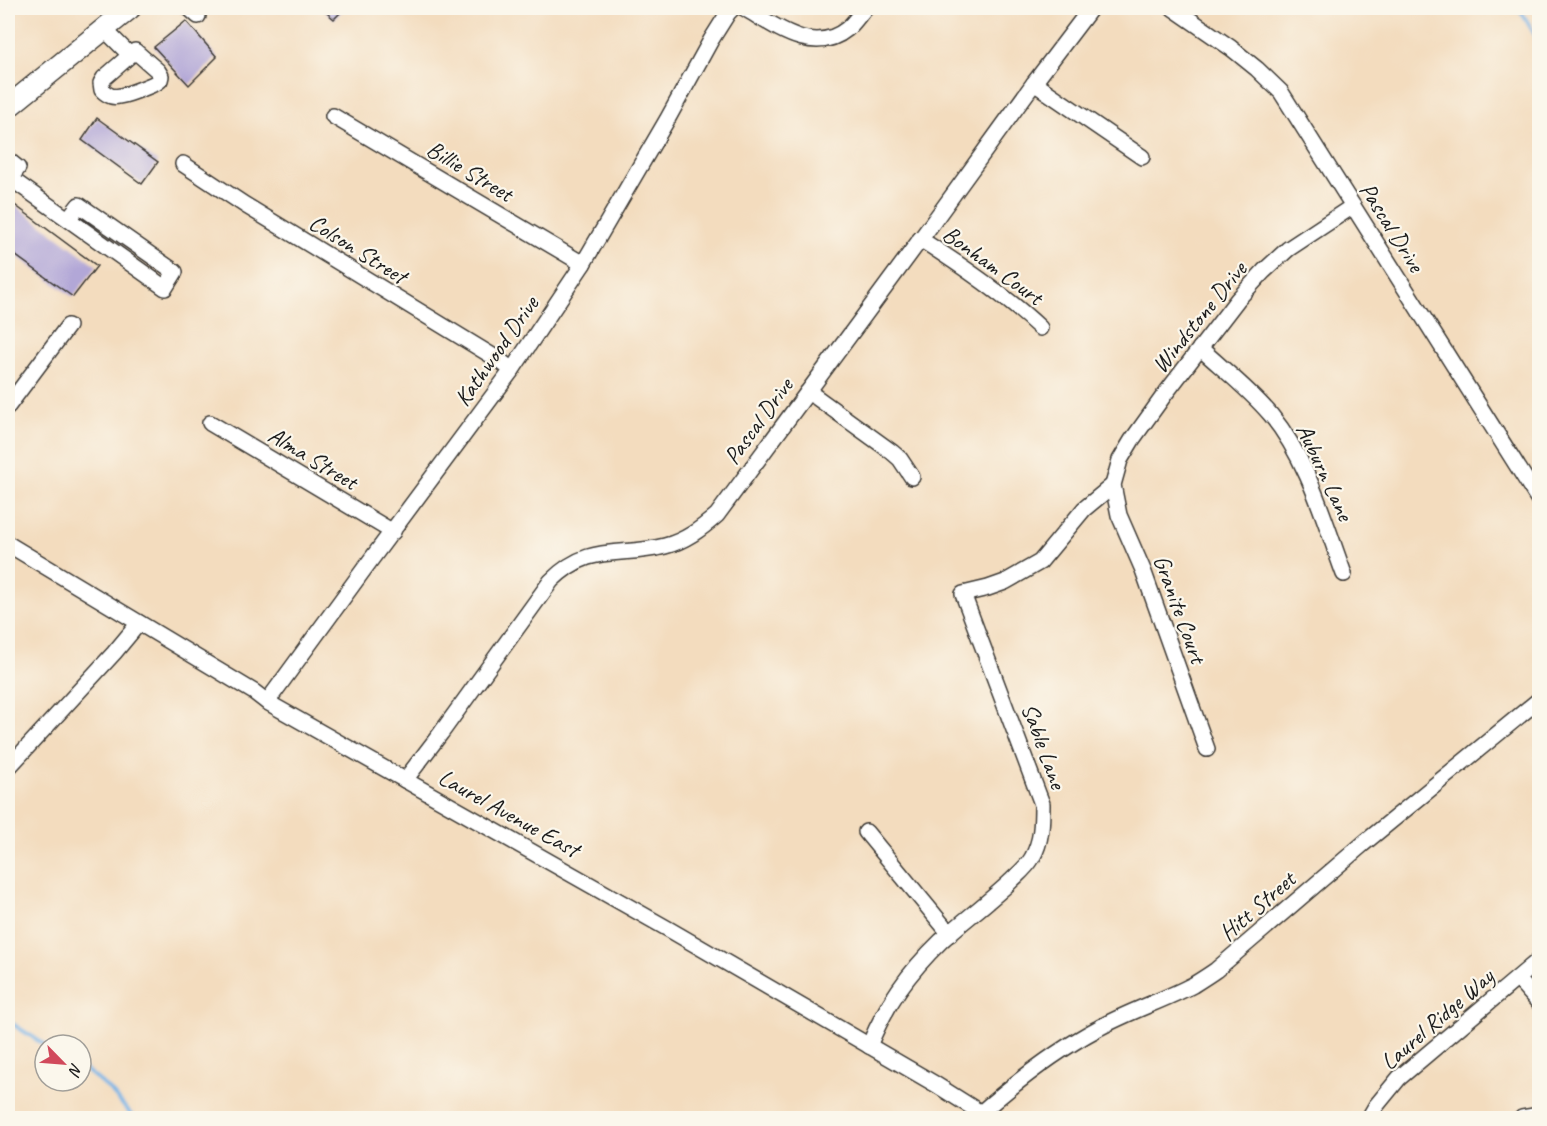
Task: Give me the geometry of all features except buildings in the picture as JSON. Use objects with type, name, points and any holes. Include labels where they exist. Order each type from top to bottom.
[{"type":"highway","points":[[8,107],[130,8]]},
{"type":"street","name":"Kathwood Drive","points":[[267,702],[512,370],[583,264],[668,120],[711,39],[733,8]]},
{"type":"street","points":[[744,8],[778,28],[812,41],[827,40],[846,30],[865,8]]},
{"type":"street","name":"Pascal Drive","points":[[405,780],[551,581],[562,570],[586,557],[601,553],[646,550],[666,546],[696,532],[717,515],[1034,83],[1092,8]]},
{"type":"street","name":"Pascal Drive","points":[[1173,8],[1231,48],[1281,92],[1539,502]]},
{"type":"street","points":[[104,29],[130,55]]},
{"type":"street","points":[[1034,83],[1142,157]]},
{"type":"street","name":"Billie Street","points":[[333,116],[583,264]]},
{"type":"street","points":[[8,160],[18,168],[10,178],[165,288],[175,272],[79,204],[68,219]]},
{"type":"street","name":"Colson Street","points":[[183,164],[245,205],[512,370]]},
{"type":"street","name":"Windstone Drive","points":[[1113,485],[1120,460],[1132,440],[1238,299],[1288,249],[1353,206]]},
{"type":"street","name":"Bonham Court","points":[[920,239],[1020,309],[1040,328]]},
{"type":"street","points":[[8,406],[68,326]]},
{"type":"street","name":"Auburn Lane","points":[[1200,348],[1255,397],[1272,416],[1290,444],[1302,464],[1344,574]]},
{"type":"street","points":[[807,393],[816,397],[892,452],[900,459],[912,477]]},
{"type":"street","name":"Alma Street","points":[[210,423],[393,532]]},
{"type":"street","name":"Granite Court","points":[[1113,485],[1119,515],[1143,570],[1207,749]]},
{"type":"street","name":"Sable Lane","points":[[869,1046],[885,1011],[903,983],[950,934],[992,900],[1022,871],[1032,858],[1042,829],[1042,804],[963,594],[1005,582],[1040,562],[1077,516],[1113,485]]},
{"type":"street","name":"Laurel Avenue East","points":[[8,544],[267,702],[670,930],[935,1084],[981,1117]]},
{"type":"street","points":[[8,768],[139,623]]},
{"type":"street","name":"Hitt Street","points":[[981,1117],[1000,1095],[1042,1063],[1082,1037],[1193,984],[1216,970],[1539,699]]},
{"type":"street","points":[[866,832],[950,934]]},
{"type":"street","name":"Laurel Ridge Way","points":[[1369,1119],[1399,1078],[1539,959]]},
{"type":"street","points":[[1518,979],[1539,1004]]},
{"type":"street","points":[[1522,1119],[1539,1115]]},
{"type":"waterway","points":[[1519,8],[1540,43]]},
{"type":"waterway","points":[[8,1021],[33,1037]]},
{"type":"waterway","points":[[93,1076],[109,1089],[134,1118]]}]
